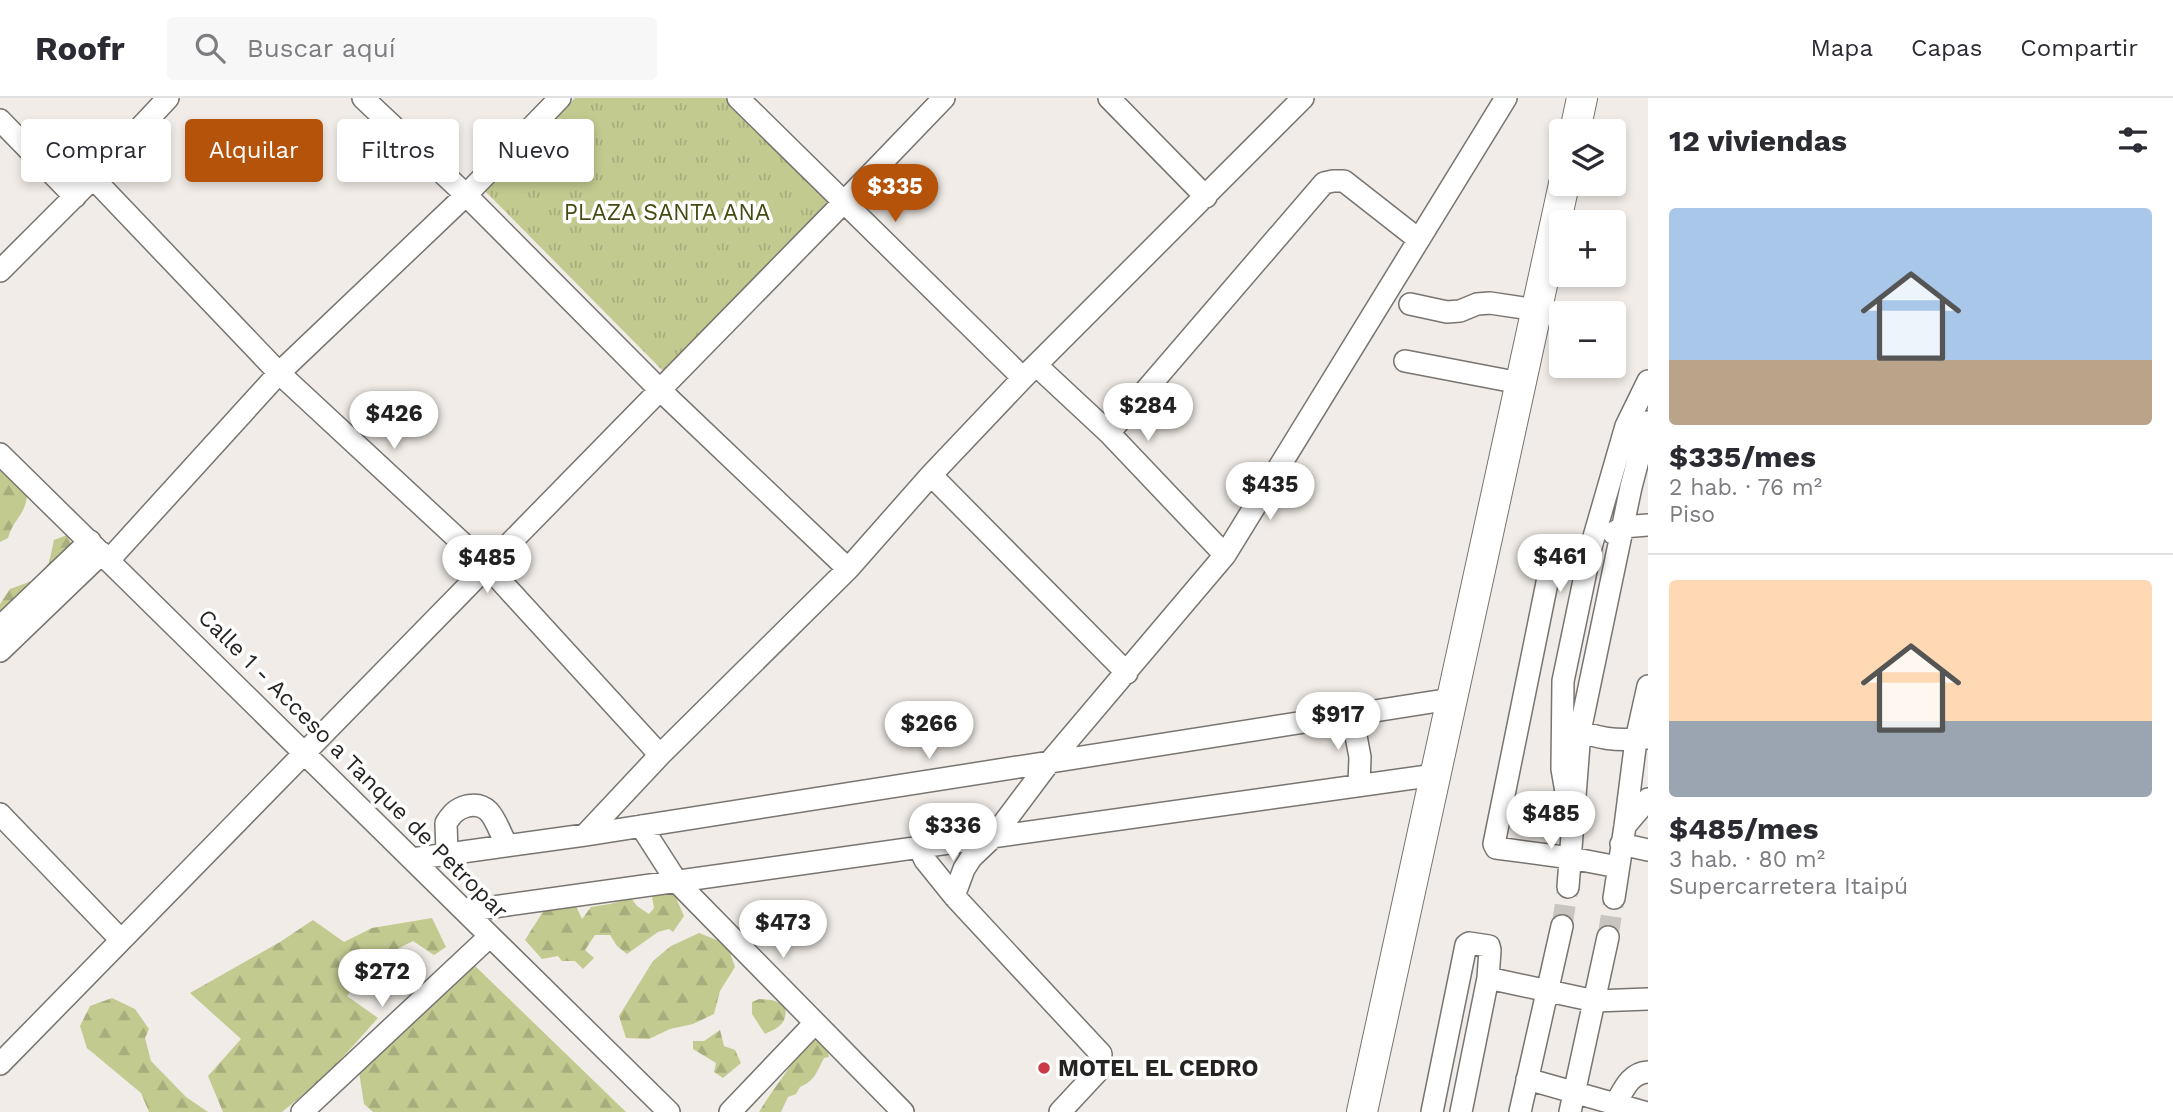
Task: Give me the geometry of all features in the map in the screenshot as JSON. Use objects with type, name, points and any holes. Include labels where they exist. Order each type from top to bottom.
[{"type":"highway","points":[[1578,119],[1582,98]]},
{"type":"highway","points":[[1362,1112],[1561,196]]},
{"type":"street","points":[[148,119],[168,98]]},
{"type":"street","points":[[363,98],[466,195],[660,390],[848,569]]},
{"type":"street","points":[[0,651],[279,373],[466,195],[560,98]]},
{"type":"street","points":[[738,98],[843,203],[1030,371],[1109,432],[1225,555]]},
{"type":"street","points":[[0,1064],[944,98]]},
{"type":"street","points":[[1109,98],[1206,197]]},
{"type":"street","points":[[585,835],[660,755],[848,569],[931,475],[1030,371],[1303,98]]},
{"type":"street","points":[[954,896],[971,858],[994,836],[1048,764],[1225,555],[1506,98]]},
{"type":"street","points":[[0,120],[75,197]]},
{"type":"street","points":[[1109,432],[1324,183],[1344,181],[1418,239]]},
{"type":"street","points":[[0,271],[89,182]]},
{"type":"street","points":[[97,182],[279,373],[486,566],[660,755]]},
{"type":"street","points":[[1410,304],[1447,312],[1490,303],[1536,310]]},
{"type":"street","points":[[1405,361],[1520,383]]},
{"type":"street","points":[[1571,726],[1563,681],[1591,547],[1626,426],[1648,381]]},
{"type":"street","points":[[1568,887],[1574,818],[1562,769],[1648,422]]},
{"type":"street","name":"Calle 1 - Acceso a Tanque de Petropar","points":[[0,454],[669,1112]]},
{"type":"street","points":[[931,475],[1127,673]]},
{"type":"street","points":[[1591,547],[1623,527],[1648,525]]},
{"type":"street","points":[[0,627],[100,551]]},
{"type":"street","points":[[1550,568],[1494,844],[1496,848],[1618,867]]},
{"type":"street","points":[[1614,898],[1642,739],[1648,686]]},
{"type":"street","points":[[412,859],[1048,764],[1451,699]]},
{"type":"street","points":[[1352,715],[1360,757],[1359,786]]},
{"type":"street","points":[[1571,726],[1618,741],[1642,739]]},
{"type":"street","points":[[465,911],[1435,775]]},
{"type":"street","points":[[1623,835],[1648,799]]},
{"type":"street","points":[[447,853],[446,823],[457,809],[472,805],[484,807],[490,813],[507,845]]},
{"type":"street","points":[[0,814],[121,940]]},
{"type":"street","points":[[641,826],[677,883],[903,1112]]},
{"type":"street","points":[[1623,835],[1648,850]]},
{"type":"street","points":[[919,848],[925,860],[954,896],[1101,1054],[1099,1070],[1060,1112]]},
{"type":"street","points":[[1520,1112],[1562,926]]},
{"type":"street","points":[[302,1112],[490,936]]},
{"type":"street","points":[[1573,1102],[1608,937]]},
{"type":"street","points":[[1432,1112],[1466,945],[1469,943],[1489,946],[1488,978],[1461,1112]]},
{"type":"street","points":[[1488,978],[1547,990],[1648,999]]},
{"type":"street","points":[[1596,994],[1648,987]]},
{"type":"street","points":[[730,1112],[815,1023]]},
{"type":"street","points":[[1616,1103],[1627,1083],[1638,1072],[1648,1072]]},
{"type":"street","points":[[1527,1079],[1573,1102],[1616,1103],[1643,1112]]},
{"type":"green space","name":"PLAZA SANTA ANA","points":[[575,98],[725,98],[833,204],[667,375],[485,191],[494,182],[594,182],[594,119],[555,119]]},
{"type":"green space","points":[[0,467],[27,496],[24,508],[8,538],[0,542]]},
{"type":"green space","points":[[67,535],[77,555],[0,640],[0,604],[10,589],[32,581],[49,563],[54,540]]},
{"type":"green space","points":[[658,889],[673,891],[684,916],[673,932],[669,929],[658,932],[627,954],[617,946],[610,935],[595,935],[585,950],[594,958],[583,969],[575,961],[562,961],[558,956],[542,959],[525,940],[544,910],[576,906],[582,919],[591,907],[631,898],[649,914],[654,908],[652,897]]},
{"type":"green space","points":[[432,918],[446,947],[434,955],[413,941],[372,962],[347,996],[378,1018],[326,1076],[282,1112],[223,1112],[208,1076],[241,1039],[190,993],[313,920],[344,942],[372,928]]},
{"type":"green space","points":[[699,933],[727,944],[735,967],[720,991],[714,1014],[649,1039],[626,1038],[619,1016],[653,961],[671,946]]},
{"type":"green space","points":[[473,964],[626,1112],[373,1112],[364,1104],[359,1072]]},
{"type":"green space","points":[[112,998],[135,1009],[149,1029],[145,1038],[151,1061],[186,1097],[208,1112],[149,1112],[141,1093],[87,1048],[80,1026],[90,1006]]},
{"type":"green space","points":[[759,999],[785,1005],[782,1024],[765,1034],[752,1014],[752,1002]]},
{"type":"green space","points":[[720,1030],[724,1046],[735,1050],[741,1063],[723,1078],[714,1072],[716,1063],[693,1049],[693,1041],[704,1041]]},
{"type":"green space","points":[[816,1039],[827,1047],[829,1057],[824,1058],[812,1079],[800,1087],[796,1094],[788,1097],[781,1112],[759,1112],[803,1042]]},
{"type":"tunnel","points":[[1562,926],[1568,887]]},
{"type":"tunnel","points":[[1608,937],[1614,898]]},
{"type":"place","name":"MOTEL EL CEDRO","points":[[1044,1068]]}]
